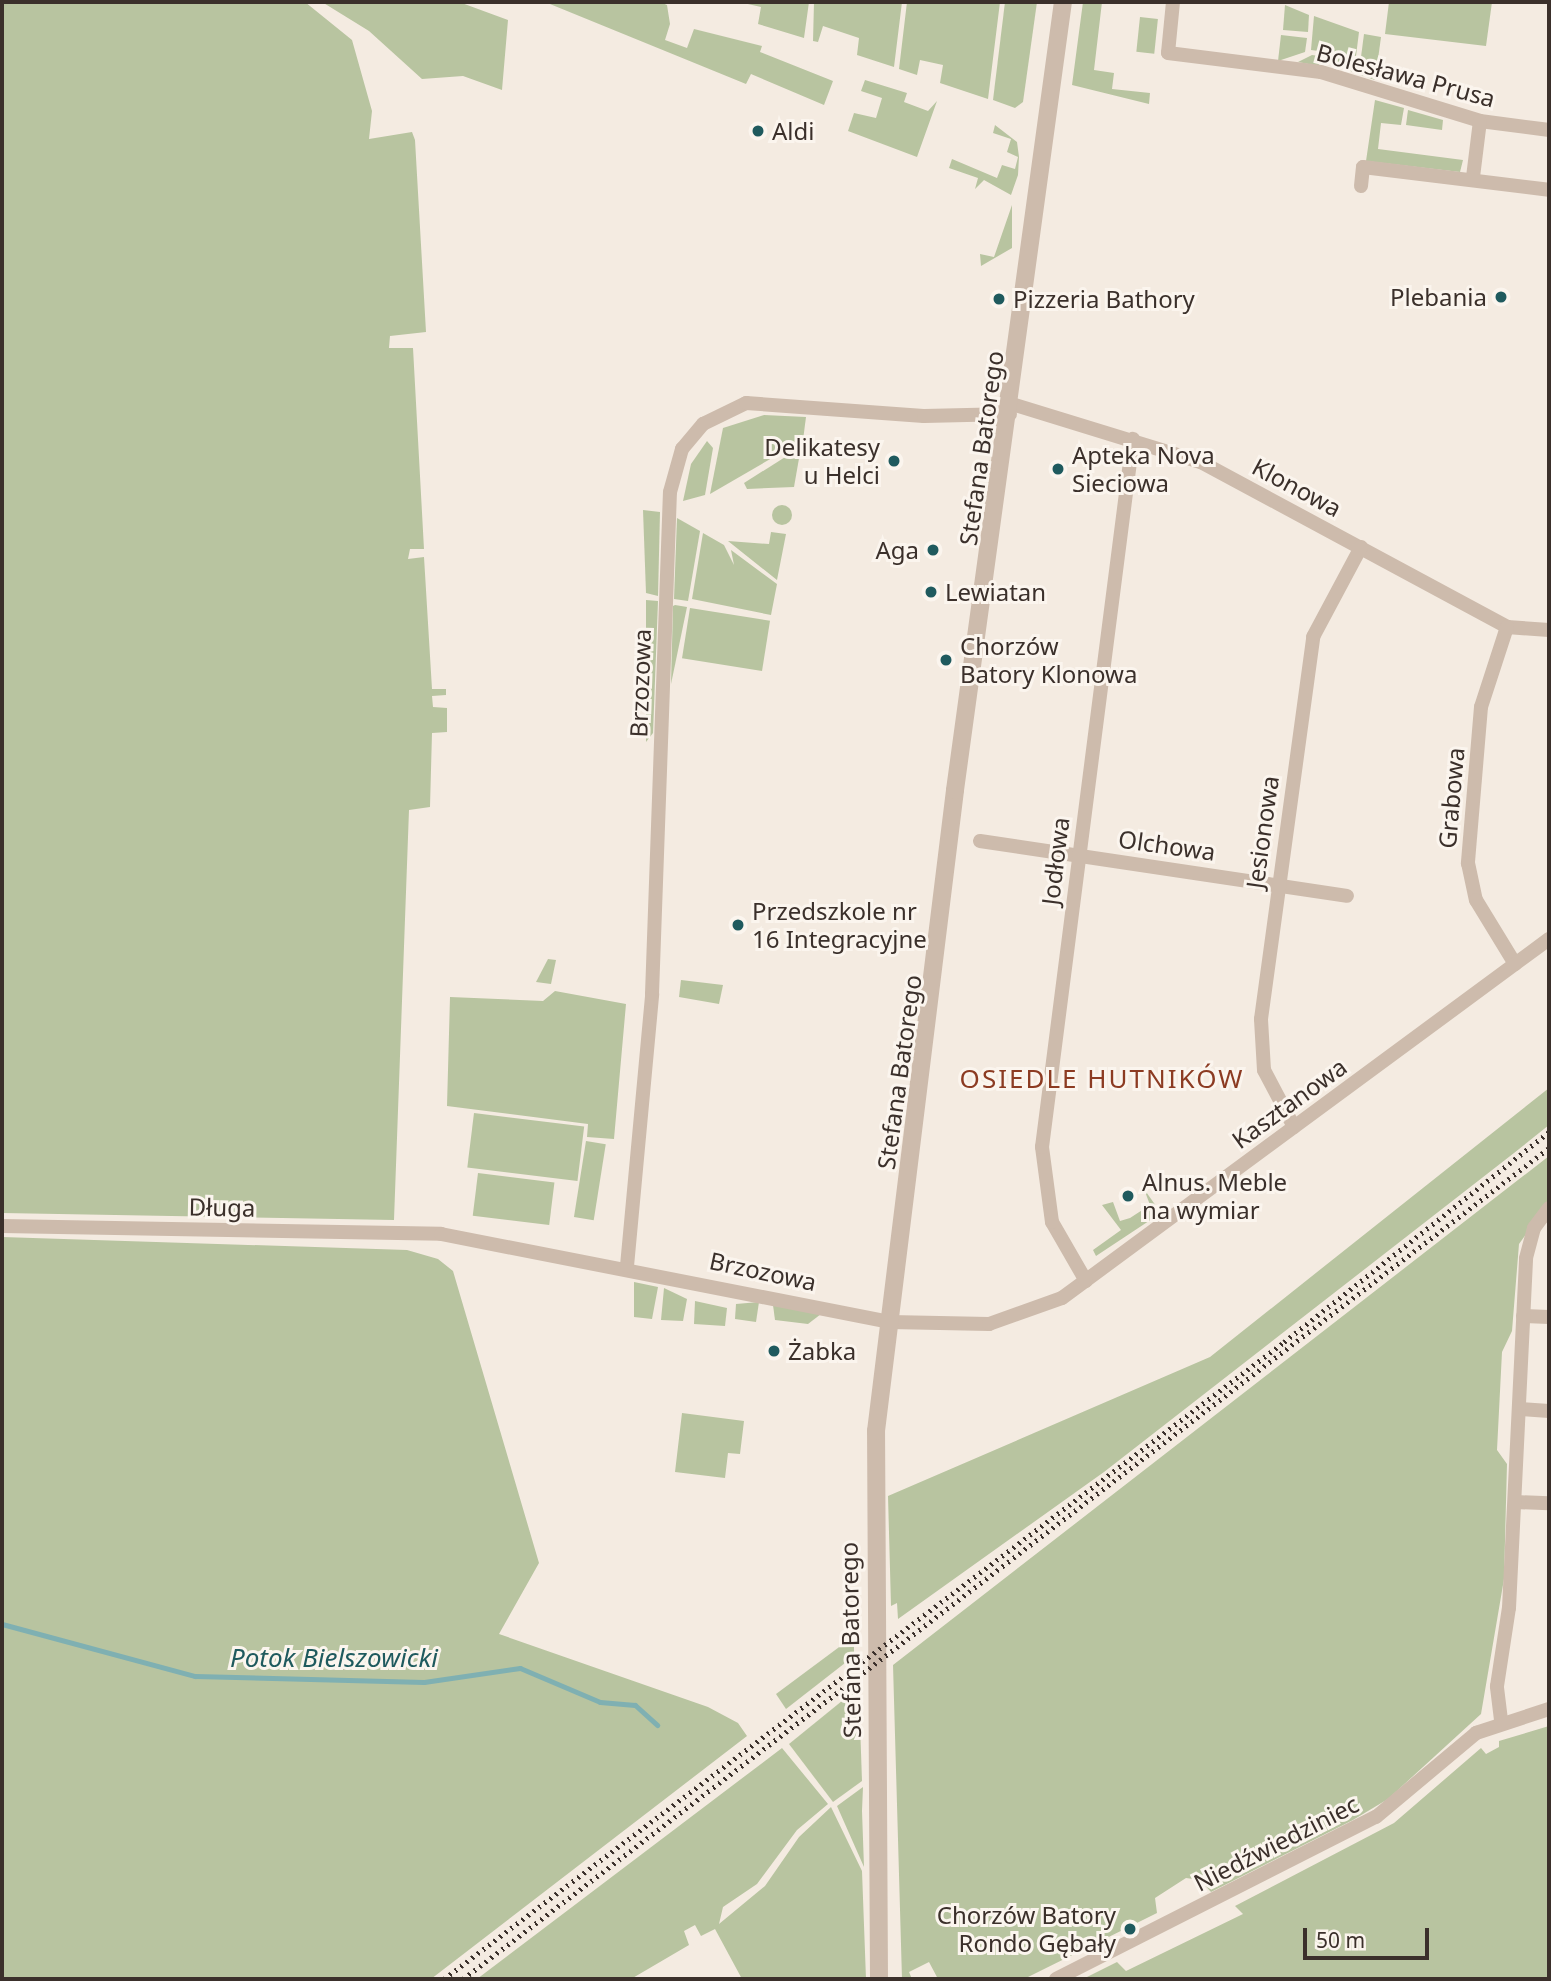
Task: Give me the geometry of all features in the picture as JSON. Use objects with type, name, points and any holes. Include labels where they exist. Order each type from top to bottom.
[{"type":"street","name":"Stefana Batorego","points":[[879,1979],[882,1903],[872,1491],[955,790],[1011,409],[1063,2]]},
{"type":"street","name":"Bolesława Prusa","points":[[1173,2],[1168,53],[1321,72],[1480,121],[1549,130]]},
{"type":"street","points":[[1473,177],[1480,121]]},
{"type":"street","points":[[1360,186],[1363,167],[1473,177],[1549,190]]},
{"type":"street","name":"Brzozowa","points":[[627,1266],[652,994],[670,492],[682,449],[703,424],[746,403],[924,416],[1011,409]]},
{"type":"street","name":"Klonowa","points":[[1011,409],[1133,439],[1215,468],[1507,626],[1549,630]]},
{"type":"street","name":"Jodłowa","points":[[1086,1281],[1052,1222],[1041,1157],[1133,439]]},
{"type":"street","name":"Jesionowa","points":[[1294,1127],[1268,1084],[1259,1045],[1278,885],[1313,637],[1360,547]]},
{"type":"street","name":"Grabowa","points":[[1507,626],[1481,707],[1468,863],[1476,900],[1516,964]]},
{"type":"street","name":"Olchowa","points":[[980,841],[1347,896]]},
{"type":"street","name":"Kasztanowa","points":[[890,1322],[989,1324],[1048,1305],[1086,1281],[1549,939]]},
{"type":"street","points":[[1501,1720],[1497,1686],[1509,1608],[1523,1317],[1531,1236],[1549,1208]]},
{"type":"street","name":"Długa","points":[[2,1226],[441,1234]]},
{"type":"street","name":"Brzozowa","points":[[441,1234],[627,1266],[890,1322]]},
{"type":"street","points":[[1523,1317],[1549,1317]]},
{"type":"street","points":[[1519,1409],[1549,1411]]},
{"type":"street","points":[[1515,1502],[1549,1503]]},
{"type":"street","name":"Niedźwiedziniec","points":[[1056,1979],[1377,1817],[1452,1749],[1501,1720],[1549,1709]]},
{"type":"street","name":"Stefana Batorego","points":[[882,1903],[890,1979]]},
{"type":"green space","points":[[2,2],[305,2],[352,40],[372,111],[369,139],[412,132],[415,140],[426,332],[390,336],[389,348],[413,348],[424,549],[410,549],[408,559],[424,557],[432,689],[446,689],[446,695],[432,696],[433,707],[447,708],[447,732],[432,733],[430,807],[409,810],[394,1220],[2,1213]]},
{"type":"green space","points":[[322,2],[459,2],[508,20],[502,90],[463,76],[422,79],[369,31]]},
{"type":"green space","points":[[545,2],[660,2],[667,5],[670,24],[665,40],[687,48],[694,29],[762,46],[760,52],[833,81],[824,105],[751,74],[746,84]]},
{"type":"green space","points":[[739,2],[809,2],[804,38],[758,24],[761,7]]},
{"type":"green space","points":[[814,2],[902,2],[894,67],[857,55],[859,38],[823,26],[818,42],[813,41]]},
{"type":"green space","points":[[907,2],[1000,2],[988,99],[940,83],[943,65],[920,60],[917,75],[899,69]]},
{"type":"green space","points":[[1005,2],[1037,2],[1023,102],[1015,108],[993,100]]},
{"type":"green space","points":[[1083,2],[1102,2],[1094,70],[1114,73],[1112,89],[1150,93],[1149,104],[1072,85]]},
{"type":"green space","points":[[1389,2],[1492,2],[1486,46],[1385,34]]},
{"type":"green space","points":[[1285,5],[1309,15],[1308,32],[1283,30]]},
{"type":"green space","points":[[1314,16],[1359,32],[1356,56],[1311,50]]},
{"type":"green space","points":[[1140,17],[1158,19],[1154,54],[1136,52]]},
{"type":"green space","points":[[1364,34],[1381,37],[1376,74],[1361,57]]},
{"type":"green space","points":[[1281,35],[1307,38],[1305,52],[1278,61]]},
{"type":"green space","points":[[1312,55],[1358,61],[1375,80],[1320,60],[1319,66],[1298,62]]},
{"type":"green space","points":[[865,80],[907,93],[904,102],[928,111],[937,101],[917,157],[848,131],[854,113],[876,118],[882,98],[861,91]]},
{"type":"green space","points":[[1375,100],[1404,108],[1401,125],[1381,123],[1378,149],[1463,160],[1460,172],[1366,161]]},
{"type":"green space","points":[[1408,110],[1443,120],[1442,130],[1406,125]]},
{"type":"green space","points":[[995,125],[1017,142],[1019,157],[1018,175],[1011,195],[984,180],[975,189],[978,178],[949,168],[952,159],[997,178],[1002,165],[1015,169],[1018,157],[1007,152],[1011,139],[993,133]]},
{"type":"green space","points":[[1012,205],[1012,248],[981,266],[980,254],[994,257]]},
{"type":"green space","points":[[764,415],[806,417],[803,440],[710,494],[723,428]]},
{"type":"green space","points":[[707,441],[713,448],[705,495],[683,501],[691,464]]},
{"type":"green space","points":[[801,447],[794,487],[747,489],[744,483]]},
{"type":"green space","points":[[778,505],[786,505],[792,515],[786,525],[778,525],[772,519],[772,511]]},
{"type":"green space","points":[[643,510],[660,512],[658,596],[646,593]]},
{"type":"green space","points":[[677,518],[700,531],[688,601],[674,599]]},
{"type":"green space","points":[[771,532],[786,534],[777,580],[728,541],[769,544]]},
{"type":"green space","points":[[703,533],[724,545],[734,565],[731,550],[777,584],[771,615],[692,599]]},
{"type":"green space","points":[[646,600],[658,601],[653,733],[646,742]]},
{"type":"green space","points":[[673,606],[687,607],[671,684]]},
{"type":"green space","points":[[690,608],[770,621],[762,671],[682,658]]},
{"type":"green space","points":[[548,959],[556,960],[551,984],[536,982]]},
{"type":"green space","points":[[681,980],[723,985],[719,1004],[679,997]]},
{"type":"green space","points":[[555,991],[626,1004],[614,1139],[587,1137],[588,1124],[447,1106],[450,997],[543,1001]]},
{"type":"green space","points":[[1549,1088],[1549,1125],[1104,1472],[898,1619],[897,1603],[891,1606],[888,1496],[1210,1357]]},
{"type":"green space","points":[[474,1113],[584,1127],[577,1181],[467,1168]]},
{"type":"green space","points":[[586,1141],[606,1144],[594,1220],[574,1217]]},
{"type":"green space","points":[[1549,1156],[1549,1202],[1519,1244],[1512,1331],[1502,1352],[1497,1450],[1507,1464],[1504,1579],[1481,1714],[1388,1799],[1353,1820],[1211,1892],[1200,1880],[1186,1878],[1155,1898],[1157,1913],[1024,1979],[938,1979],[929,1962],[909,1972],[912,1979],[902,1979],[893,1665]]},
{"type":"green space","points":[[478,1173],[554,1182],[549,1225],[473,1216]]},
{"type":"green space","points":[[1144,1189],[1161,1213],[1096,1256],[1093,1250],[1121,1230],[1102,1205],[1113,1202],[1120,1221],[1130,1218],[1150,1205]]},
{"type":"green space","points":[[2,1237],[407,1250],[438,1259],[453,1271],[539,1563],[499,1634],[708,1707],[738,1723],[747,1736],[431,1979],[2,1979]]},
{"type":"green space","points":[[634,1282],[658,1287],[652,1319],[634,1317]]},
{"type":"green space","points":[[664,1288],[687,1299],[683,1321],[661,1320]]},
{"type":"green space","points":[[695,1301],[727,1308],[725,1326],[694,1324]]},
{"type":"green space","points":[[759,1302],[756,1322],[735,1319],[736,1304]]},
{"type":"green space","points":[[773,1305],[821,1314],[808,1324],[775,1320]]},
{"type":"green space","points":[[682,1413],[744,1421],[740,1454],[728,1453],[725,1478],[675,1472]]},
{"type":"green space","points":[[854,1636],[854,1656],[786,1709],[776,1694]]},
{"type":"green space","points":[[853,1692],[859,1694],[862,1781],[833,1802],[789,1744]]},
{"type":"green space","points":[[1549,1726],[1549,1979],[1083,1979],[1117,1962],[1126,1971],[1243,1914],[1235,1906],[1394,1823],[1481,1748],[1486,1754],[1499,1747],[1499,1741]]},
{"type":"green space","points":[[782,1748],[828,1804],[797,1830],[757,1884],[723,1907],[719,1924],[765,1886],[799,1837],[831,1807],[862,1871],[866,1979],[742,1979],[715,1929],[701,1936],[695,1925],[684,1931],[689,1945],[631,1979],[477,1979]]},
{"type":"green space","points":[[863,1787],[862,1811],[864,1867],[837,1806]]},
{"type":"waterway","name":"Potok Bielszowicki","points":[[2,1624],[195,1676],[424,1682],[520,1668],[600,1702],[635,1705],[657,1725]]},
{"type":"railway","points":[[444,1979],[1284,1342],[1549,1132]]},
{"type":"railway","points":[[463,1979],[1549,1148]]},
{"type":"place","name":"Aldi","points":[[758,131]]},
{"type":"place","name":"Plebania","points":[[1501,297]]},
{"type":"place","name":"Pizzeria Bathory","points":[[999,299]]},
{"type":"place","name":"Delikatesy u Helci","points":[[894,461]]},
{"type":"place","name":"Apteka Nova Sieciowa","points":[[1058,469]]},
{"type":"place","name":"Aga","points":[[933,550]]},
{"type":"place","name":"Lewiatan","points":[[931,592]]},
{"type":"place","name":"Chorzów Batory Klonowa","points":[[946,660]]},
{"type":"place","name":"Przedszkole nr 16 Integracyjne","points":[[738,925]]},
{"type":"place","name":"Alnus. Meble na wymiar","points":[[1128,1196]]},
{"type":"place","name":"Żabka","points":[[774,1351]]},
{"type":"place","name":"Chorzów Batory Rondo Gębały","points":[[1130,1929]]},
{"type":"district","name":"OSIEDLE HUTNIKÓW","points":[[1102,1079]]}]
